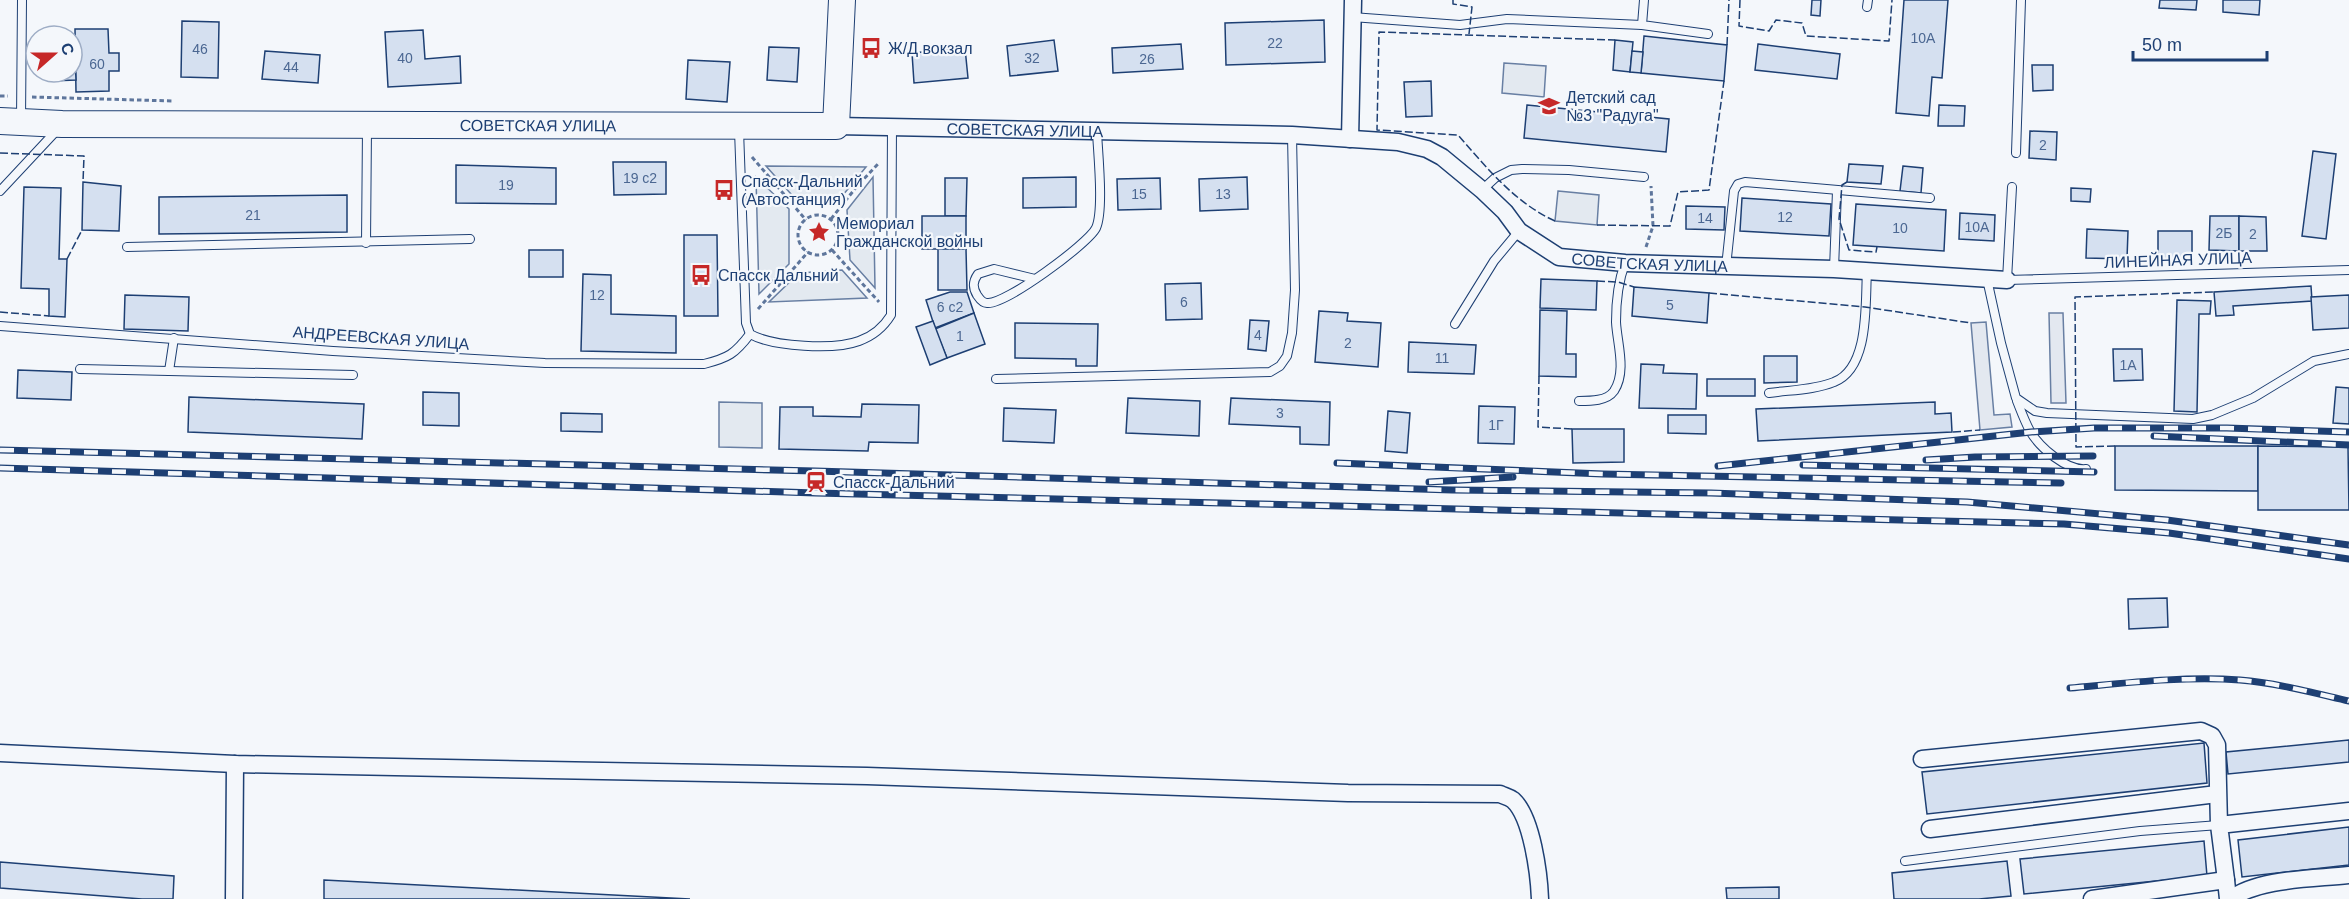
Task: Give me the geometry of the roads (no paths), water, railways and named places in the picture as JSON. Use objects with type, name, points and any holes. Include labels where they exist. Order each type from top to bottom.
[{"type":"main road","points":[[836,126],[842,0]]},
{"type":"main road","name":"СОВЕТСКАЯ УЛИЦА","points":[[10,121],[62,124],[367,125],[739,134],[836,126]]},
{"type":"street","points":[[1350,139],[1353,0]]},
{"type":"street","name":"СОВЕТСКАЯ УЛИЦА","points":[[836,126],[1292,135],[1398,142],[1427,149],[1456,168],[1504,212],[1518,231],[1559,257],[1633,263],[1834,269],[2007,280]]},
{"type":"street","points":[[1922,759],[2201,730],[2212,736],[2217,746],[2219,825],[2230,899],[2241,891],[2265,884],[2349,875]]},
{"type":"street","points":[[0,753],[235,764],[855,776],[1348,793],[1500,794],[1512,798],[1520,810],[1528,831],[1539,880],[1540,899]]},
{"type":"street","points":[[234,899],[235,764]]},
{"type":"street","points":[[1930,829],[2217,794]]},
{"type":"street","points":[[2219,825],[2349,811]]},
{"type":"street","points":[[2091,899],[2226,880]]},
{"type":"lane","points":[[10,121],[22,0]]},
{"type":"lane","points":[[1642,25],[1644,0]]},
{"type":"lane","points":[[2016,153],[2021,0]]},
{"type":"lane","points":[[1352,17],[1460,25],[1507,19],[1642,25],[1708,34]]},
{"type":"lane","points":[[0,191],[62,124]]},
{"type":"lane","points":[[366,243],[367,125]]},
{"type":"lane","points":[[739,134],[746,322],[750,334],[760,340],[783,343],[837,345],[858,342],[873,334],[884,326],[891,315],[892,126]]},
{"type":"lane","points":[[1035,279],[994,269],[978,274],[973,282],[980,300],[987,303],[997,301],[1035,279],[1077,249],[1095,230],[1099,209],[1097,132]]},
{"type":"lane","points":[[996,379],[1270,372],[1280,366],[1287,356],[1292,333],[1295,290],[1292,135]]},
{"type":"lane","points":[[1482,190],[1496,178],[1511,170],[1522,169],[1569,170],[1644,177]]},
{"type":"lane","points":[[1726,267],[1734,191],[1738,184],[1930,198]]},
{"type":"lane","points":[[2007,280],[2012,187]]},
{"type":"lane","points":[[1834,269],[1837,190]]},
{"type":"lane","points":[[1455,324],[1494,261],[1518,231]]},
{"type":"lane","points":[[127,247],[470,239]]},
{"type":"lane","points":[[1580,401],[1595,401],[1614,391],[1621,359],[1616,323],[1618,282],[1633,263]]},
{"type":"lane","name":"ЛИНЕЙНАЯ УЛИЦА","points":[[2007,280],[2349,270]]},
{"type":"lane","points":[[1769,393],[1834,383],[1847,375],[1856,364],[1864,331],[1867,271]]},
{"type":"lane","points":[[1987,279],[2016,398],[2031,432],[2053,456],[2077,470],[2086,470]]},
{"type":"lane","name":"АНДРЕЕВСКАЯ УЛИЦА","points":[[0,326],[333,351],[545,363],[704,364],[724,359],[739,349],[750,334]]},
{"type":"lane","points":[[168,371],[174,338]]},
{"type":"lane","points":[[2016,398],[2028,408],[2047,413],[2193,419],[2212,415],[2253,398],[2314,361],[2349,354]]},
{"type":"lane","points":[[80,369],[352,375]]},
{"type":"lane","points":[[1905,861],[2140,831],[2219,825]]},
{"type":"railway","points":[[1718,466],[2031,432],[2094,428],[2227,428],[2349,432]]},
{"type":"railway","points":[[2154,436],[2349,445]]},
{"type":"railway","points":[[0,450],[1452,490],[1711,493],[1967,502],[2167,520],[2349,545]]},
{"type":"railway","points":[[1926,460],[1975,457],[2093,456]]},
{"type":"railway","points":[[1337,463],[1603,474],[2061,483]]},
{"type":"railway","points":[[1803,465],[2094,472]]},
{"type":"railway","points":[[0,468],[816,493],[2064,524],[2169,533],[2349,559]]},
{"type":"railway","points":[[1429,482],[1513,477]]},
{"type":"railway","points":[[2070,688],[2155,681],[2219,679],[2268,683],[2349,701]]},
{"type":"place","name":"Ж/Д вокзал","points":[[871,48]]},
{"type":"place","name":"Детский сад №3 \"Радуга\"","points":[[1549,106]]},
{"type":"place","name":"Спасск-Дальний (Автостанция)","points":[[724,190]]},
{"type":"place","name":"Мемориал Гражданской войны","points":[[819,232]]},
{"type":"place","name":"Спасск Дальний","points":[[701,275]]},
{"type":"place","name":"Спасск-Дальний","points":[[816,482]]}]
